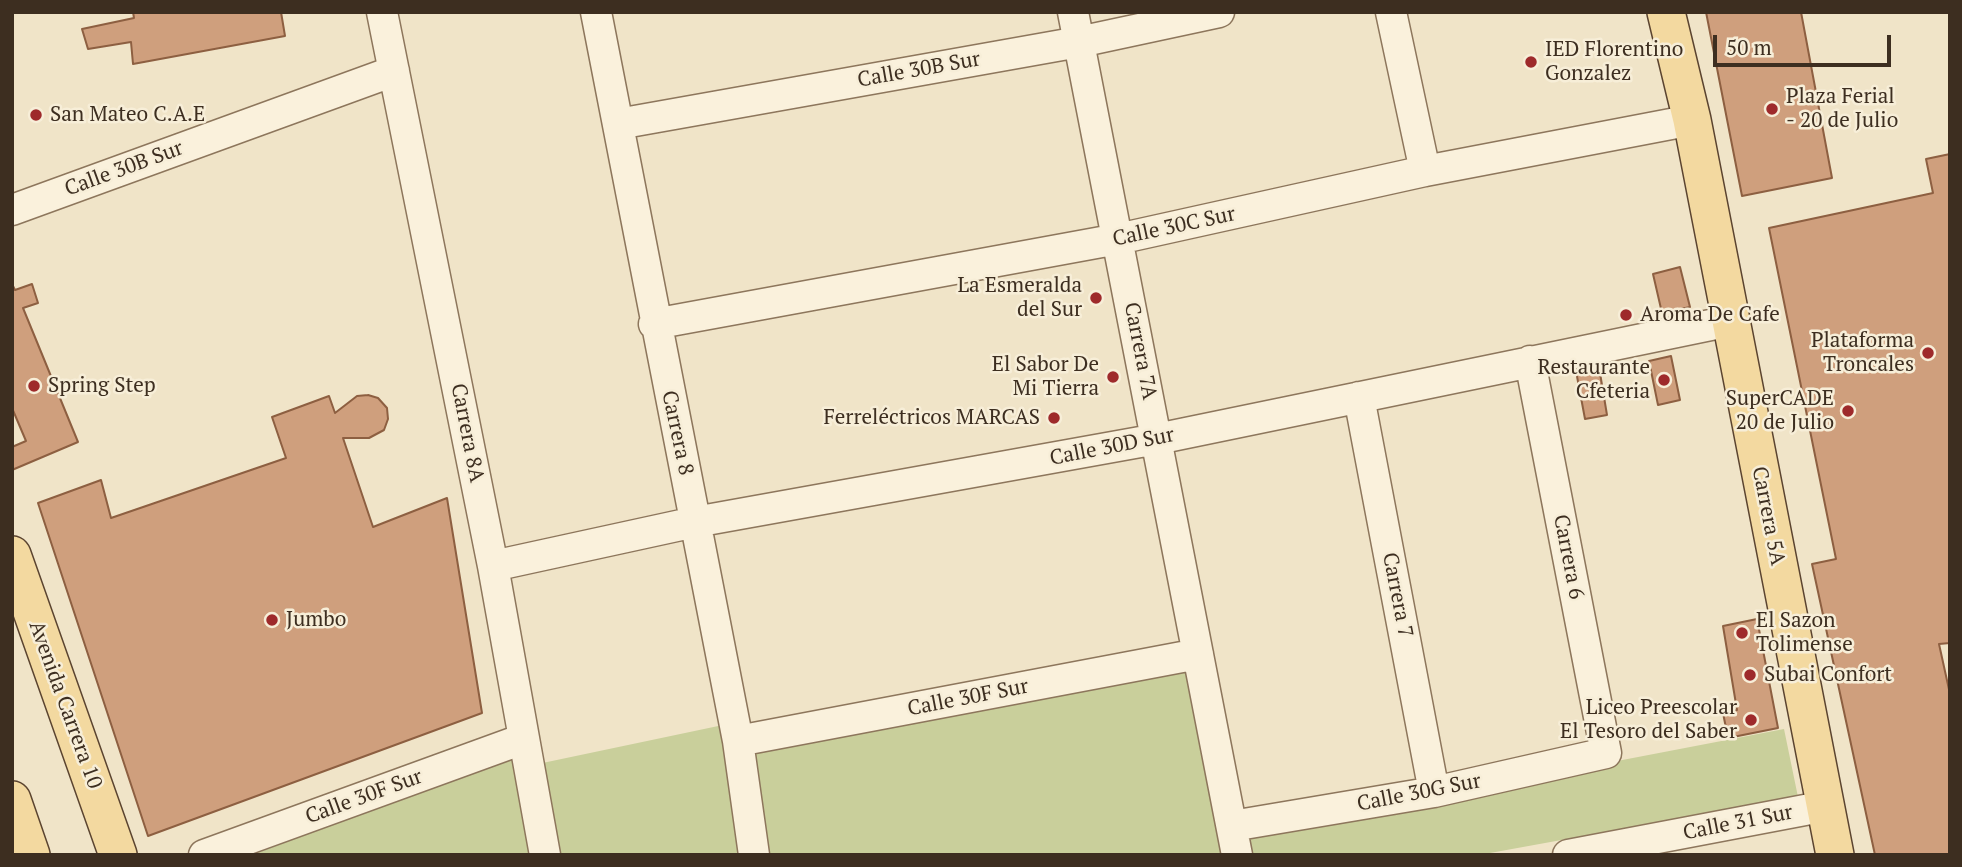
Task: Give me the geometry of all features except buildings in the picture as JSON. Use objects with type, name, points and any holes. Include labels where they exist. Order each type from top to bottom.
[{"type":"main road","name":"Carrera 5A","points":[[1667,12],[1692,120],[1835,855]]},
{"type":"main road","name":"Avenida Carrera 10","points":[[12,555],[118,855]]},
{"type":"main road","points":[[12,800],[31,855]]},
{"type":"street","name":"Carrera 8A","points":[[382,12],[494,566],[545,855]]},
{"type":"street","name":"Carrera 8","points":[[596,12],[654,324],[737,741],[754,855]]},
{"type":"street","name":"Carrera 7A","points":[[1073,12],[1234,841]]},
{"type":"street","name":"Calle 30B Sur","points":[[618,124],[1079,42],[1219,12]]},
{"type":"street","points":[[1391,12],[1425,171]]},
{"type":"street","name":"Calle 30B Sur","points":[[12,210],[394,71]]},
{"type":"street","name":"Calle 30C Sur","points":[[654,324],[1118,239],[1425,171],[1692,120]]},
{"type":"street","name":"Calle 30D Sur","points":[[494,566],[695,523],[1157,439],[1730,321]]},
{"type":"street","name":"Carrera 6","points":[[1530,361],[1606,753]]},
{"type":"street","name":"Carrera 7","points":[[1359,397],[1434,792]]},
{"type":"street","name":"Calle 30F Sur","points":[[737,741],[1198,654]]},
{"type":"street","name":"Calle 30F Sur","points":[[204,855],[523,738]]},
{"type":"street","name":"Calle 30G Sur","points":[[1234,841],[1606,753]]},
{"type":"street","name":"Calle 31 Sur","points":[[1569,855],[1826,806]]},
{"type":"green space","points":[[1186,662],[1221,837],[1784,729],[1798,797],[1479,855],[252,855],[511,756],[514,769],[723,725],[729,750]]},
{"type":"place","name":"IED Florentino Gonzalez","points":[[1531,62]]},
{"type":"place","name":"Plaza Ferial - 20 de Julio","points":[[1772,109]]},
{"type":"place","name":"San Mateo C.A.E","points":[[36,115]]},
{"type":"place","name":"La Esmeralda del Sur","points":[[1096,298]]},
{"type":"place","name":"Aroma De Cafe","points":[[1626,315]]},
{"type":"place","name":"Plataforma Troncales","points":[[1928,353]]},
{"type":"place","name":"El Sabor De Mi Tierra","points":[[1113,377]]},
{"type":"place","name":"Restaurante Cfeteria","points":[[1664,380]]},
{"type":"place","name":"Spring Step","points":[[34,386]]},
{"type":"place","name":"SuperCADE 20 de Julio","points":[[1848,411]]},
{"type":"place","name":"Ferreléctricos MARCAS","points":[[1054,418]]},
{"type":"place","name":"Jumbo","points":[[272,620]]},
{"type":"place","name":"El Sazon Tolimense","points":[[1742,633]]},
{"type":"place","name":"Subai Confort","points":[[1750,675]]},
{"type":"place","name":"Liceo Preescolar El Tesoro del Saber","points":[[1751,720]]}]
